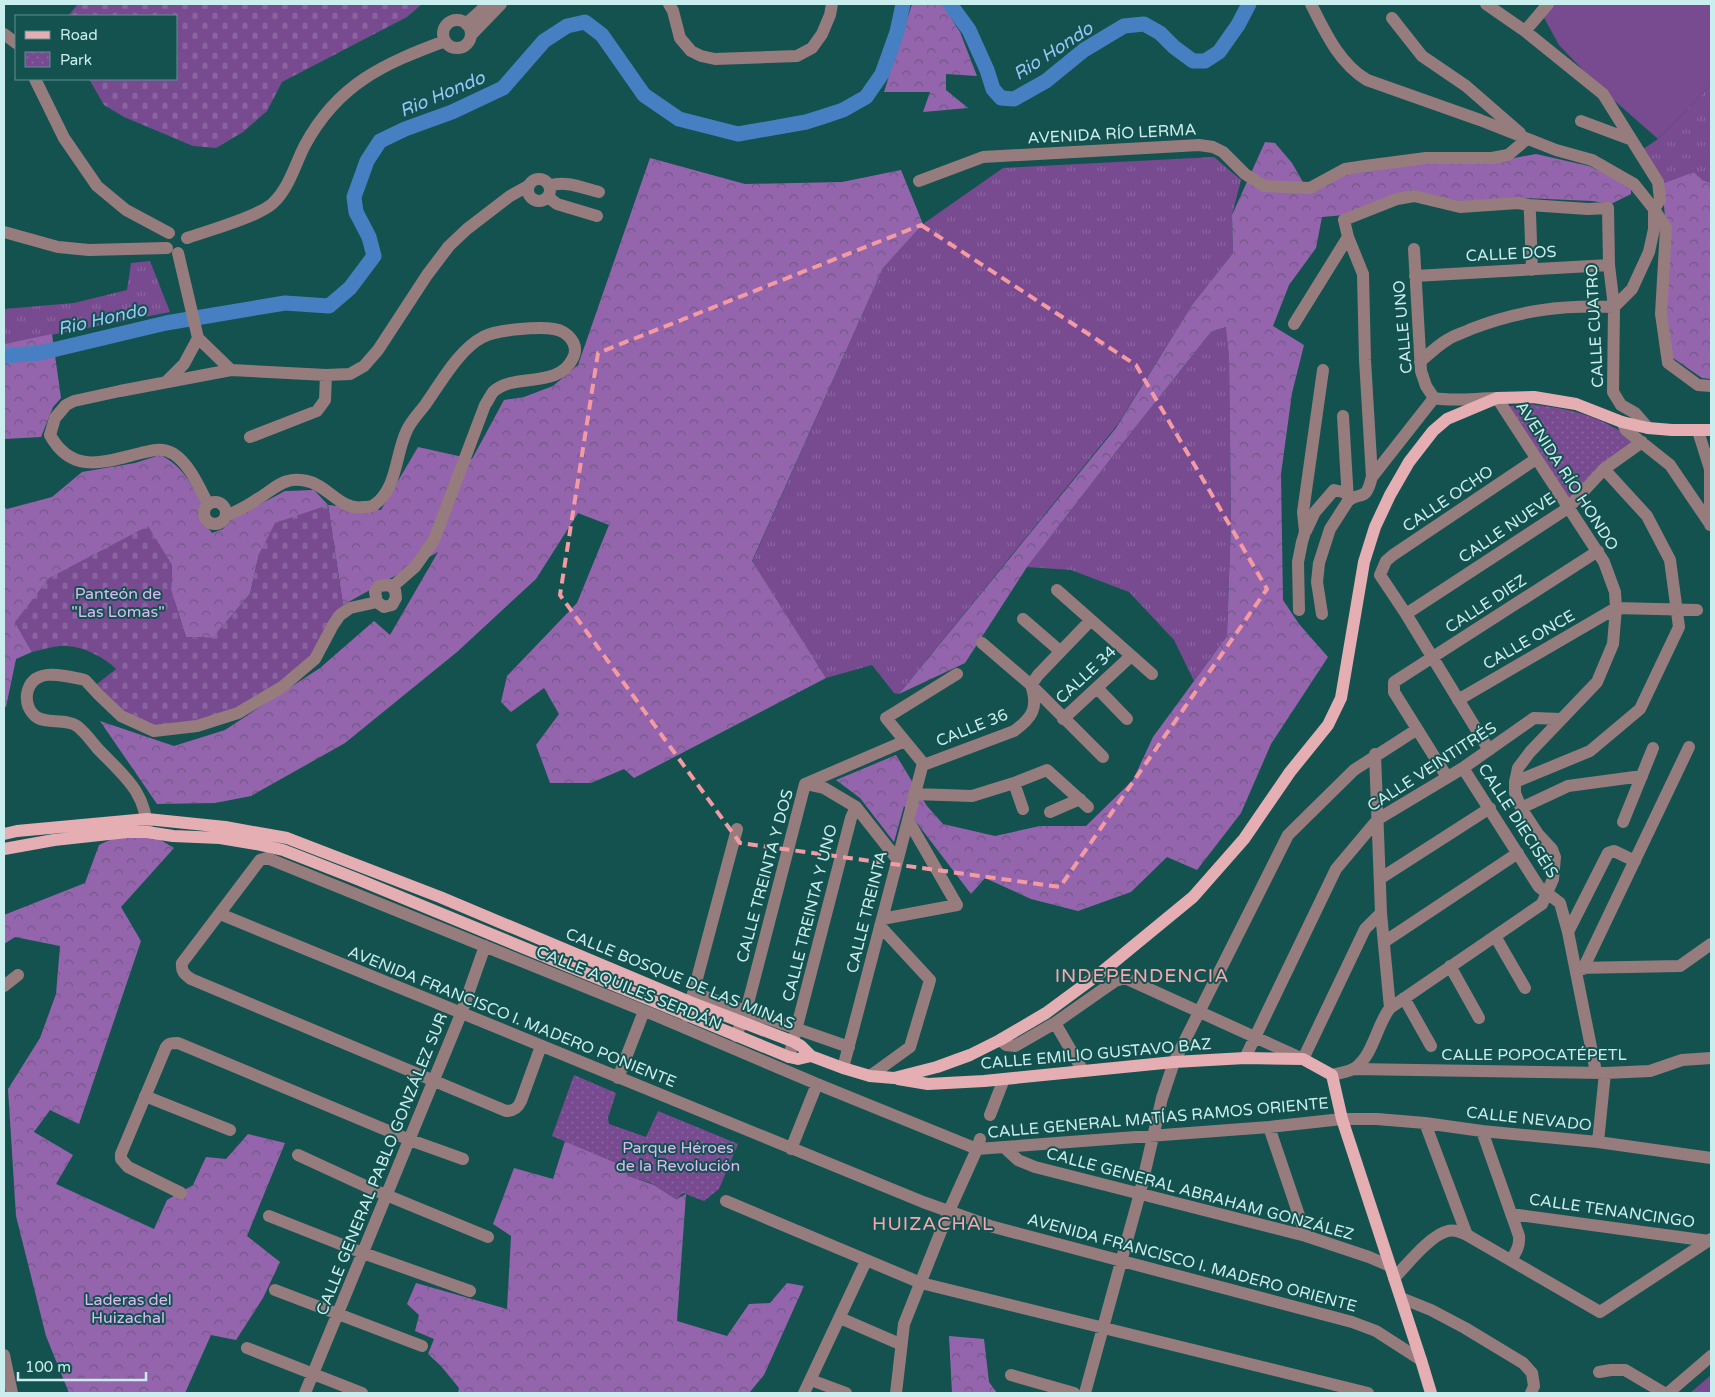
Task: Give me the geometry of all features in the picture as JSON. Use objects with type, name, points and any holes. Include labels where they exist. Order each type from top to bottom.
[{"type":"main road","points":[[811,1056],[870,1076],[894,1078],[936,1067],[970,1055],[1046,1013],[1102,971],[1193,897],[1244,839],[1290,772],[1328,725],[1341,698],[1364,562],[1375,527],[1409,462],[1433,431],[1447,419],[1497,398],[1534,398],[1555,399],[1576,404],[1622,422],[1648,428],[1711,430]]},
{"type":"main road","name":"CALLE BOSQUE DE LAS MINAS","points":[[4,834],[17,831],[147,825],[225,827],[287,838],[744,1017],[801,1046],[811,1056]]},
{"type":"main road","name":"CALLE BOSQUE DE LAS MINAS","points":[[4,849],[54,840],[127,832],[147,825],[173,836],[220,838],[283,850],[789,1057],[798,1059],[811,1056]]},
{"type":"main road","name":"CALLE EMILIO GUSTAVO BAZ","points":[[894,1078],[928,1084],[1004,1079],[1174,1062],[1245,1058],[1303,1059]]},
{"type":"main road","points":[[1303,1059],[1332,1075],[1342,1119],[1431,1393]]},
{"type":"street","points":[[469,30],[458,20],[454,21],[447,25],[443,33],[445,41],[452,47],[461,48],[468,43],[469,30],[488,4]]},
{"type":"street","points":[[469,30],[501,4]]},
{"type":"street","points":[[669,4],[680,38],[691,51],[701,56],[715,59],[797,56],[812,48],[822,34],[830,15],[832,4]]},
{"type":"street","points":[[1312,4],[1335,47],[1356,73],[1367,80],[1480,120],[1556,150],[1592,160],[1634,184],[1666,228],[1661,314],[1668,363],[1698,385],[1711,386]]},
{"type":"street","points":[[1420,362],[1449,338],[1492,321],[1546,308],[1573,306],[1614,307],[1632,290],[1649,252],[1654,229],[1654,209],[1660,200],[1658,182],[1603,94],[1525,31],[1486,4]]},
{"type":"street","points":[[1525,31],[1548,4]]},
{"type":"street","points":[[1392,18],[1422,56],[1466,86],[1527,139]]},
{"type":"street","points":[[4,34],[15,42]]},
{"type":"street","points":[[187,238],[255,214],[271,204],[286,187],[320,119],[355,84],[404,57],[445,41]]},
{"type":"street","points":[[35,80],[64,138],[97,186],[126,210],[169,233]]},
{"type":"street","points":[[1581,121],[1632,140]]},
{"type":"street","name":"AVENIDA RÍO LERMA","points":[[919,181],[984,157],[1199,145],[1212,147],[1223,152],[1245,174],[1264,186],[1310,188],[1345,169],[1426,158],[1492,158],[1508,155],[1527,139]]},
{"type":"street","points":[[147,825],[135,788],[77,726],[61,720],[47,721],[35,717],[28,706],[26,698],[32,683],[38,677],[46,674],[86,680],[121,716],[154,731],[197,726],[238,713],[282,687],[315,659],[340,615],[350,608],[377,602],[388,606],[395,602],[396,594],[392,587],[415,567],[434,540],[486,405],[493,392],[504,385],[552,376],[563,371],[575,356],[573,340],[559,330],[547,328],[512,330],[484,336],[468,347],[407,430],[393,478],[384,496],[372,506],[358,508],[348,506],[315,483],[288,481],[244,508],[226,516],[220,523],[211,524],[205,517],[204,512],[208,504],[192,474],[173,454],[157,449],[118,459],[84,463],[72,460],[62,453],[50,435],[55,418],[66,405],[74,401],[230,370],[326,376],[350,374],[364,366],[378,350],[449,246],[510,196],[528,186],[533,180],[544,180],[558,204],[597,216]]},
{"type":"street","points":[[549,191],[558,183],[566,183],[599,192]]},
{"type":"street","points":[[1372,477],[1365,360],[1363,274],[1348,237],[1344,220],[1397,199],[1414,196],[1460,207],[1518,203],[1529,210],[1532,270]]},
{"type":"street","name":"CALLE CUATRO","points":[[1529,210],[1578,215],[1588,209],[1608,208],[1609,265],[1614,307],[1613,392],[1621,405],[1635,413],[1648,428]]},
{"type":"street","points":[[4,232],[58,247],[175,253],[185,249],[187,246],[187,238],[179,231],[176,230],[169,233],[166,240],[175,253],[198,335],[230,370]]},
{"type":"street","points":[[1294,324],[1348,237]]},
{"type":"street","name":"CALLE UNO","points":[[1414,249],[1420,362],[1426,386],[1434,398]]},
{"type":"street","name":"CALLE DOS","points":[[1415,276],[1609,265]]},
{"type":"street","points":[[167,382],[184,364],[198,335]]},
{"type":"street","points":[[1305,532],[1303,512],[1323,370]]},
{"type":"street","points":[[250,437],[317,411],[325,400],[326,376]]},
{"type":"street","points":[[1299,610],[1298,562],[1302,542],[1315,512],[1334,490],[1347,497],[1364,494],[1372,477],[1434,398],[1446,401],[1497,398]]},
{"type":"street","name":"AVENIDA RÍO HONDO","points":[[1497,398],[1598,551],[1615,592],[1616,608],[1613,644],[1597,682],[1530,752],[1518,768],[1515,782]]},
{"type":"street","points":[[1322,614],[1318,582],[1320,564],[1330,529],[1347,497],[1343,416]]},
{"type":"street","points":[[1622,422],[1626,430],[1670,465],[1711,527]]},
{"type":"street","points":[[1698,431],[1710,468],[1711,527]]},
{"type":"street","name":"CALLE NUEVE","points":[[1406,614],[1568,508],[1604,469],[1642,442]]},
{"type":"street","name":"CALLE OCHO","points":[[1406,614],[1380,575],[1386,561],[1536,459]]},
{"type":"street","points":[[1332,1075],[1354,1069],[1363,1060],[1371,1048],[1385,1014],[1390,1008],[1542,904],[1552,879],[1555,857],[1552,849],[1538,834],[1521,808],[1515,793],[1515,782],[1590,751],[1640,709],[1679,627],[1670,560],[1647,516],[1604,469]]},
{"type":"street","name":"CALLE DIEZ","points":[[1416,730],[1394,692],[1392,684],[1396,680],[1598,551]]},
{"type":"street","points":[[1057,590],[1152,674]]},
{"type":"street","points":[[1616,608],[1697,610]]},
{"type":"street","name":"CALLE ONCE","points":[[1458,700],[1616,608]]},
{"type":"street","points":[[1406,614],[1489,750]]},
{"type":"street","points":[[1023,619],[1060,651]]},
{"type":"street","points":[[1032,685],[1038,675],[1090,620]]},
{"type":"street","points":[[982,643],[1032,685],[1063,719],[1103,757]]},
{"type":"street","name":"CALLE 34","points":[[1063,719],[1131,656]]},
{"type":"street","points":[[922,763],[886,718],[957,674]]},
{"type":"street","name":"CALLE 36","points":[[922,763],[926,764],[1014,732],[1032,716],[1035,696],[1032,685]]},
{"type":"street","points":[[1097,688],[1127,719]]},
{"type":"street","name":"CALLE VEINTITRÉS","points":[[1245,1058],[1336,869],[1378,819],[1463,768],[1534,718],[1561,719]]},
{"type":"street","points":[[1084,1393],[1140,1193],[1153,1135],[1174,1062],[1288,835],[1354,770],[1376,754],[1416,730],[1447,777]]},
{"type":"street","points":[[806,784],[905,741]]},
{"type":"street","points":[[1689,747],[1635,861],[1579,969],[1680,966],[1711,944]]},
{"type":"street","points":[[1623,822],[1653,748]]},
{"type":"street","points":[[1376,754],[1381,913],[1390,1008]]},
{"type":"street","name":"CALLE TREINTA","points":[[843,1068],[922,763]]},
{"type":"street","name":"CALLE DIECISÉIS","points":[[1463,768],[1490,808],[1538,887],[1560,903],[1579,969],[1600,1072],[1598,1142]]},
{"type":"street","points":[[914,794],[972,796],[1014,783],[1044,770],[1048,771],[1084,803],[1050,812]]},
{"type":"street","points":[[1521,808],[1568,786],[1642,776]]},
{"type":"street","points":[[1014,783],[1023,809]]},
{"type":"street","name":"CALLE TREINTA Y DOS","points":[[736,1036],[744,1017],[806,784],[824,788],[856,807],[898,859]]},
{"type":"street","name":"CALLE TREINTA Y UNO","points":[[789,1057],[851,818],[856,807]]},
{"type":"street","points":[[1381,878],[1490,808]]},
{"type":"street","points":[[870,1076],[910,1047],[930,980],[881,922],[957,905],[908,820]]},
{"type":"street","points":[[687,1016],[738,829]]},
{"type":"street","points":[[1568,932],[1608,853],[1614,850],[1635,861]]},
{"type":"street","points":[[1384,942],[1518,853]]},
{"type":"street","name":"CALLE AQUILES SERDÁN","points":[[220,914],[260,860],[267,858],[486,946],[817,1084],[979,1144]]},
{"type":"street","points":[[1000,1040],[1006,1045],[1015,1046],[1055,1023],[1120,979],[1130,980],[1303,1059],[1365,929],[1381,913]]},
{"type":"street","points":[[220,914],[182,963],[181,969],[184,975],[433,1082],[506,1111],[512,1111],[518,1108],[540,1046]]},
{"type":"street","name":"AVENIDA FRANCISCO I. MADERO PONIENTE","points":[[220,914],[949,1212]]},
{"type":"street","points":[[1495,936],[1525,988]]},
{"type":"street","name":"CALLE GENERAL PABLO GONZÁLEZ SUR","points":[[305,1393],[388,1195],[461,1014],[486,946]]},
{"type":"street","points":[[1450,966],[1479,1018]]},
{"type":"street","points":[[4,986],[18,975]]},
{"type":"street","points":[[1404,998],[1430,1046]]},
{"type":"street","points":[[618,1078],[644,1011]]},
{"type":"street","points":[[744,1017],[797,1028],[849,1047]]},
{"type":"street","points":[[1055,1023],[1083,1071]]},
{"type":"street","points":[[181,1193],[128,1167],[121,1159],[120,1154],[168,1044],[178,1043],[410,1140],[463,1159]]},
{"type":"street","name":"CALLE POPOCATÉPETL","points":[[1354,1069],[1650,1071],[1682,1060],[1711,1058]]},
{"type":"street","points":[[990,1114],[1004,1079]]},
{"type":"street","points":[[791,1149],[817,1084]]},
{"type":"street","points":[[145,1096],[230,1130]]},
{"type":"street","name":"CALLE GENERAL MATÍAS RAMOS ORIENTE","points":[[979,1144],[1005,1148],[1269,1127],[1342,1119]]},
{"type":"street","name":"CALLE NEVADO","points":[[1342,1119],[1377,1119],[1425,1123],[1482,1131],[1598,1142],[1711,1158]]},
{"type":"street","points":[[1425,1123],[1467,1235]]},
{"type":"street","points":[[1269,1127],[1306,1236]]},
{"type":"street","name":"CALLE TENANCINGO","points":[[1482,1131],[1520,1242],[1511,1260]]},
{"type":"street","points":[[896,1393],[900,1344],[904,1324],[949,1212],[979,1144]]},
{"type":"street","name":"CALLE GENERAL ABRAHAM GONZÁLEZ","points":[[1005,1148],[1018,1160],[1035,1167],[1306,1236],[1352,1251],[1392,1272]]},
{"type":"street","points":[[298,1155],[488,1237]]},
{"type":"street","points":[[726,1201],[920,1283],[1368,1393]]},
{"type":"street","name":"AVENIDA FRANCISCO I. MADERO ORIENTE","points":[[949,1212],[990,1226],[1352,1322],[1376,1331],[1421,1360]]},
{"type":"street","name":"CALLE TENANCINGO","points":[[1511,1214],[1710,1240]]},
{"type":"street","points":[[269,1216],[470,1291]]},
{"type":"street","points":[[1392,1272],[1438,1236],[1448,1230],[1457,1231],[1600,1312],[1710,1240]]},
{"type":"street","points":[[804,1393],[866,1261]]},
{"type":"street","points":[[275,1290],[422,1346]]},
{"type":"street","points":[[1401,1298],[1431,1310],[1465,1328],[1523,1363],[1532,1373],[1534,1386],[1531,1393]]},
{"type":"street","points":[[840,1318],[900,1344]]},
{"type":"street","points":[[247,1348],[362,1393]]},
{"type":"street","points":[[4,1355],[12,1393]]},
{"type":"street","points":[[1668,1393],[1711,1356]]},
{"type":"street","points":[[1599,1372],[1625,1370],[1664,1393]]},
{"type":"street","points":[[1011,1375],[1074,1393]]},
{"type":"street","points":[[811,1380],[846,1393]]},
{"type":"highlighted area","points":[[921,225],[1136,365],[1267,589],[1060,887],[740,843],[560,595],[598,353]]},
{"type":"green space","points":[[78,4],[422,4],[407,17],[282,82],[267,111],[243,132],[216,148],[193,146],[124,117],[104,105],[90,80],[178,80],[178,15],[69,15]]},
{"type":"green space","points":[[912,4],[942,4],[960,32],[977,76],[946,74],[946,90],[968,108],[923,112],[930,92],[884,92]]},
{"type":"green space","points":[[1550,4],[1711,4],[1711,85],[1658,139],[1600,88],[1559,45],[1542,14]]},
{"type":"green space","points":[[1711,85],[1711,183],[1702,180],[1662,184],[1643,149],[1658,139]]},
{"type":"green space","points":[[1265,142],[1275,143],[1292,163],[1308,191],[1337,176],[1386,165],[1509,159],[1536,154],[1589,166],[1631,186],[1631,194],[1611,204],[1592,201],[1523,198],[1464,202],[1412,190],[1345,215],[1322,217],[1316,248],[1289,285],[1273,326],[1304,345],[1292,393],[1281,474],[1283,600],[1299,624],[1328,657],[1271,744],[1241,813],[1197,870],[1167,857],[1131,892],[1078,911],[1031,899],[985,878],[971,894],[904,806],[894,842],[860,798],[836,780],[896,755],[927,806],[943,824],[995,836],[1040,826],[1086,826],[1133,780],[1153,737],[1227,636],[1231,521],[1229,356],[1226,327],[1211,332],[1122,444],[1027,567],[965,663],[899,694],[1116,428],[1192,305],[1233,253],[1232,215]]},
{"type":"green space","points":[[1214,157],[1241,180],[1232,215],[1233,253],[1192,305],[1118,424],[899,694],[894,693],[872,665],[826,678],[752,562],[883,268],[923,224],[1003,168]]},
{"type":"green space","points":[[650,158],[745,184],[842,182],[901,170],[923,224],[883,268],[752,561],[826,678],[634,778],[624,769],[591,783],[550,783],[536,745],[559,714],[544,688],[511,712],[501,702],[507,676],[577,603],[609,525],[578,513],[536,579],[457,652],[345,743],[251,796],[215,803],[157,804],[100,721],[174,746],[225,730],[320,668],[374,621],[390,635],[438,552],[343,605],[328,505],[381,510],[418,447],[472,459],[504,400],[524,397],[553,386],[578,365]]},
{"type":"green space","points":[[1694,172],[1702,180],[1711,183],[1711,379],[1702,378],[1673,358],[1661,314],[1666,228],[1662,184]]},
{"type":"green space","points":[[150,261],[170,312],[4,344],[4,309],[74,303],[127,290],[131,263]]},
{"type":"green space","points":[[1227,327],[1231,521],[1227,636],[1194,681],[1174,640],[1129,592],[1071,570],[1027,567],[1211,332]]},
{"type":"green space","points":[[52,334],[61,398],[53,407],[41,437],[4,439],[4,344]]},
{"type":"green space","points":[[1529,404],[1559,408],[1598,419],[1636,442],[1568,503],[1502,407]]},
{"type":"green space","points":[[160,455],[180,469],[189,481],[202,501],[198,514],[212,533],[223,529],[232,519],[285,491],[314,490],[328,505],[259,554],[250,594],[213,638],[186,637],[171,590],[172,565],[15,622],[32,652],[16,659],[6,707],[4,707],[4,507],[7,509],[52,497],[82,472],[135,463]]},
{"type":"green space","name":"Panteón de \"Las Lomas\"","points":[[328,505],[343,605],[313,657],[278,685],[236,710],[196,722],[155,727],[121,712],[97,684],[116,669],[106,660],[93,653],[67,646],[32,652],[15,622],[49,578],[148,526],[172,565],[171,590],[186,637],[212,638],[250,594],[259,554],[275,523]]},
{"type":"green space","name":"Laderas del Huizachal","points":[[127,832],[147,832],[174,848],[121,907],[141,941],[79,1124],[50,1110],[34,1132],[73,1155],[56,1184],[154,1229],[167,1200],[193,1185],[206,1157],[226,1159],[248,1134],[285,1143],[247,1236],[280,1262],[263,1298],[236,1340],[211,1335],[185,1393],[69,1393],[46,1336],[16,1216],[8,1089],[40,1038],[56,994],[60,946],[15,937],[4,944],[4,915],[85,883],[99,845]]},
{"type":"green space","name":"Parque Héroes de la Revolución","points":[[574,1075],[616,1093],[608,1118],[609,1124],[646,1137],[658,1111],[738,1144],[719,1189],[704,1201],[683,1193],[676,1199],[651,1183],[629,1176],[619,1164],[552,1136]]},
{"type":"green space","points":[[565,1141],[619,1164],[629,1176],[654,1185],[676,1199],[686,1194],[677,1321],[727,1336],[749,1304],[770,1303],[787,1283],[804,1286],[764,1375],[749,1393],[458,1393],[459,1388],[441,1366],[428,1354],[434,1339],[415,1331],[419,1315],[407,1304],[416,1283],[507,1309],[511,1236],[493,1224],[514,1168],[553,1179]]},
{"type":"green space","points":[[949,1336],[984,1339],[989,1382],[997,1393],[952,1393]]},
{"type":"green space","points":[[1711,1375],[1711,1393],[1690,1393]]},
{"type":"waterway","name":"Rio Hondo","points":[[4,356],[40,353],[166,323],[285,303],[329,306],[350,288],[374,256],[369,237],[356,212],[354,197],[367,161],[380,141],[405,129],[452,112],[503,88],[544,41],[567,26],[585,22],[602,35],[644,95],[679,119],[738,134],[806,122],[843,110],[866,97],[882,74],[897,32],[903,4]]},
{"type":"waterway","name":"Rio Hondo","points":[[950,4],[969,30],[987,70],[993,89],[1001,98],[1014,99],[1046,81],[1084,50],[1124,26],[1144,24],[1160,33],[1174,47],[1193,61],[1205,61],[1219,52],[1238,25],[1249,4]]},
{"type":"district","name":"INDEPENDENCIA","points":[[1142,976]]},
{"type":"district","name":"HUIZACHAL","points":[[933,1224]]}]
